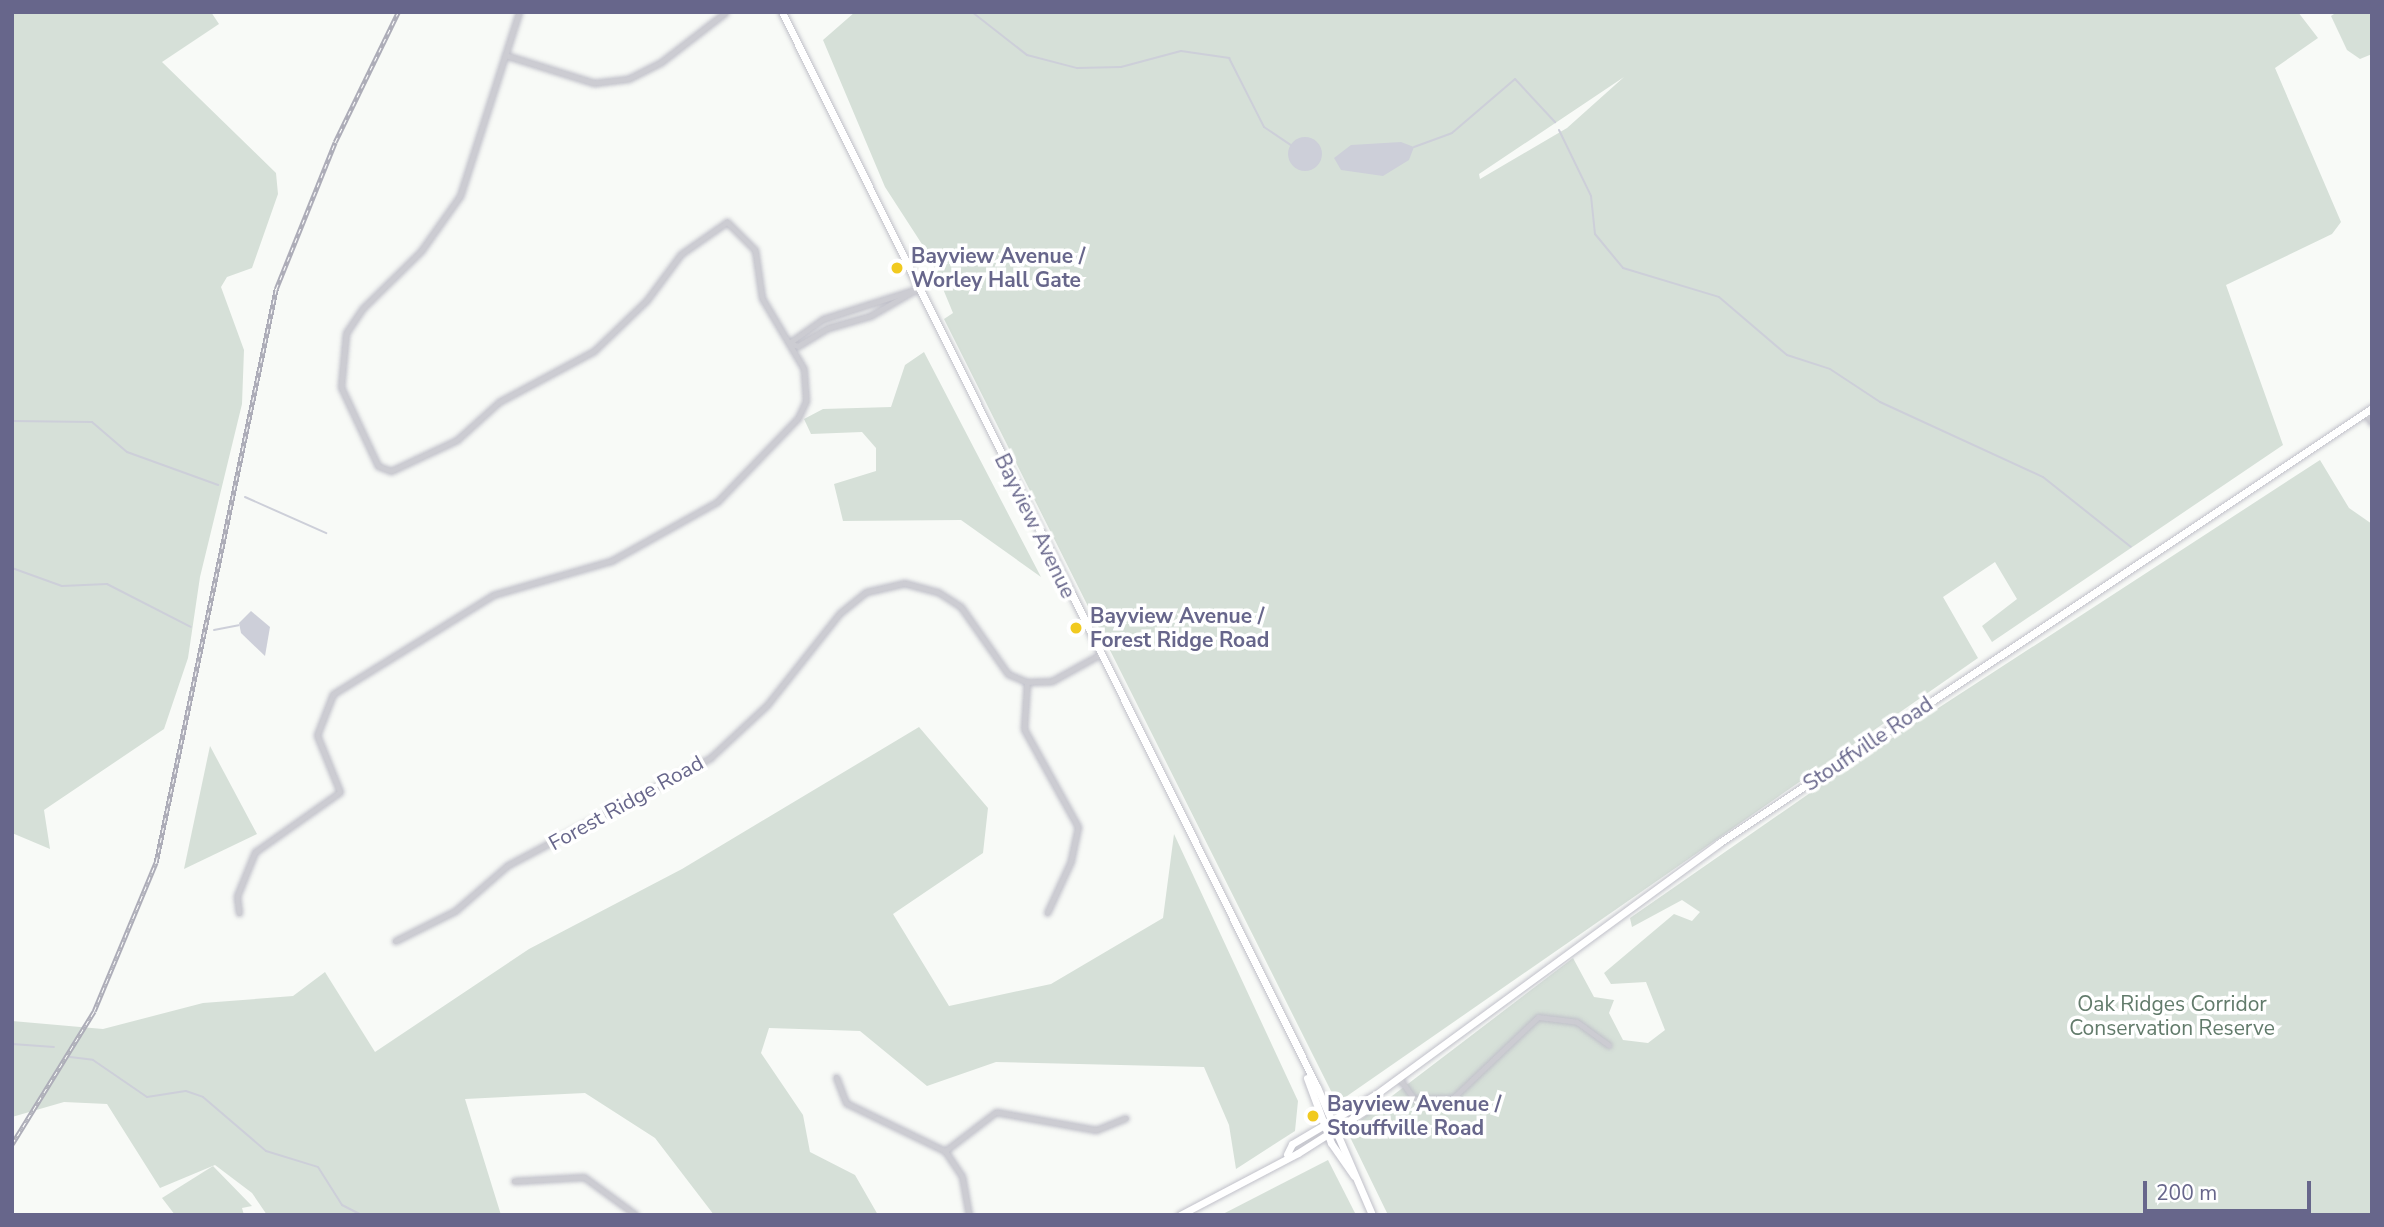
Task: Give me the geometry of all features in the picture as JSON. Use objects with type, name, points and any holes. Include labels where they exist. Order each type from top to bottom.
[{"type":"main road","name":"Bayview Avenue","points":[[782,12],[1307,1077],[1332,1119],[1354,1176],[1373,1215]]},
{"type":"main road","name":"Stouffville Road","points":[[1287,1154],[1322,1125],[1399,1078],[1719,843],[2368,410]]},
{"type":"main road","name":"Bayview Avenue","points":[[1307,1077],[1322,1125],[1354,1176]]},
{"type":"main road","name":"Stouffville Road","points":[[1180,1215],[1287,1154],[1327,1135],[1369,1108],[1375,1095]]},
{"type":"street","points":[[239,913],[237,896],[256,852],[340,792],[317,735],[333,694],[493,595],[611,561],[717,502],[798,418],[806,401],[804,369],[762,298],[755,250],[736,227],[721,223],[681,254],[647,300],[594,351],[499,402],[457,440],[382,471],[347,404],[341,352],[354,318],[421,251],[460,196],[519,12]]},
{"type":"street","points":[[505,55],[594,83],[628,79],[660,63],[726,12]]},
{"type":"street","points":[[789,343],[798,346],[828,328],[870,316],[917,289]]},
{"type":"street","points":[[789,343],[823,319],[917,289]]},
{"type":"street","points":[[2368,410],[2372,423]]},
{"type":"street","name":"Forest Ridge Road","points":[[395,940],[456,911],[508,865],[710,758],[767,705],[841,613],[866,592],[904,583],[938,592],[961,607],[1008,674],[1027,682]]},
{"type":"street","points":[[1047,914],[1071,861],[1078,827],[1024,729],[1027,682],[1052,681],[1099,655]]},
{"type":"street","points":[[1399,1078],[1414,1099],[1453,1098],[1538,1017],[1577,1022],[1609,1045]]},
{"type":"street","points":[[836,1077],[846,1103],[944,1151],[962,1177],[969,1215]]},
{"type":"street","points":[[944,1151],[996,1112],[1096,1130],[1126,1118]]},
{"type":"street","points":[[514,1181],[584,1177],[636,1215]]},
{"type":"green space","points":[[12,12],[211,12],[219,24],[162,62],[276,173],[278,194],[252,268],[227,277],[221,287],[244,350],[242,404],[200,577],[188,658],[164,729],[44,810],[50,849],[12,833]]},
{"type":"green space","points":[[855,12],[2298,12],[2318,38],[2275,68],[2341,222],[2332,234],[2226,285],[2283,445],[1992,642],[1982,626],[2017,599],[1995,562],[1943,597],[1978,658],[1337,1103],[944,319],[953,313],[929,255],[885,187],[823,40]],"holes":[[[1624,77],[1567,128],[1480,179],[1479,174]]]},
{"type":"green space","points":[[2337,12],[2372,12],[2372,54],[2360,59],[2347,50],[2331,16]]},
{"type":"green space","points":[[924,352],[1041,577],[961,520],[843,521],[834,484],[876,471],[876,448],[862,432],[811,434],[804,419],[823,409],[891,407],[905,365]]},
{"type":"green space","name":"Oak Ridges Corridor Conservation Reserve","points":[[2320,460],[2349,508],[2372,524],[2372,1215],[1388,1215],[1350,1137],[1354,1125],[1573,958],[1594,997],[1614,1000],[1609,1013],[1623,1040],[1648,1043],[1665,1030],[1646,982],[1611,984],[1604,973],[1674,914],[1692,921],[1700,912],[1682,900],[1632,927],[1630,918],[1843,770]]},
{"type":"green space","points":[[919,727],[988,808],[983,853],[893,914],[949,1006],[1051,984],[1163,918],[1174,834],[1298,1101],[1295,1131],[1236,1169],[1229,1125],[1204,1067],[996,1062],[927,1086],[860,1031],[769,1028],[761,1053],[803,1115],[810,1152],[855,1175],[878,1215],[714,1215],[655,1138],[585,1093],[465,1099],[501,1215],[267,1215],[252,1193],[215,1165],[160,1188],[107,1104],[64,1102],[12,1117],[12,1021],[103,1029],[203,1003],[293,996],[325,972],[375,1052],[529,949],[682,869]]},
{"type":"green space","points":[[210,746],[257,834],[184,869]]},
{"type":"green space","points":[[1328,1160],[1356,1215],[1221,1215]]},
{"type":"green space","points":[[213,1166],[252,1206],[242,1208],[244,1215],[175,1215],[162,1198]]},
{"type":"shaded area","points":[[1305,137],[1317,142],[1322,154],[1317,166],[1305,171],[1293,166],[1288,154],[1293,142]]},
{"type":"shaded area","points":[[1401,142],[1414,147],[1409,160],[1383,176],[1341,170],[1334,158],[1351,145]]},
{"type":"shaded area","points":[[251,611],[270,627],[265,656],[241,633],[239,623]]},
{"type":"waterway","points":[[972,12],[1027,55],[1077,68],[1121,67],[1181,51],[1229,58],[1264,127],[1291,145]]},
{"type":"waterway","points":[[1414,147],[1452,133],[1515,79],[1555,122]]},
{"type":"waterway","points":[[1559,130],[1591,196],[1595,234],[1623,268],[1719,297],[1787,355],[1830,369],[1880,402],[2043,477],[2131,547]]},
{"type":"waterway","points":[[12,421],[92,422],[127,452],[218,485]]},
{"type":"waterway","points":[[245,497],[326,533]]},
{"type":"waterway","points":[[12,568],[62,586],[107,584],[191,627]]},
{"type":"waterway","points":[[214,630],[239,625]]},
{"type":"waterway","points":[[12,1044],[54,1047]]},
{"type":"waterway","points":[[70,1057],[93,1060],[147,1097],[186,1091],[203,1097],[266,1151],[318,1167],[342,1205],[362,1215]]},
{"type":"railway","points":[[12,1144],[94,1011],[156,862],[276,289],[335,142],[398,12]]},
{"type":"place","name":"Bayview Avenue / Worley Hall Gate","points":[[897,268]]},
{"type":"place","name":"Bayview Avenue / Forest Ridge Road","points":[[1076,628]]},
{"type":"place","name":"Bayview Avenue / Stouffville Road","points":[[1313,1116]]}]
